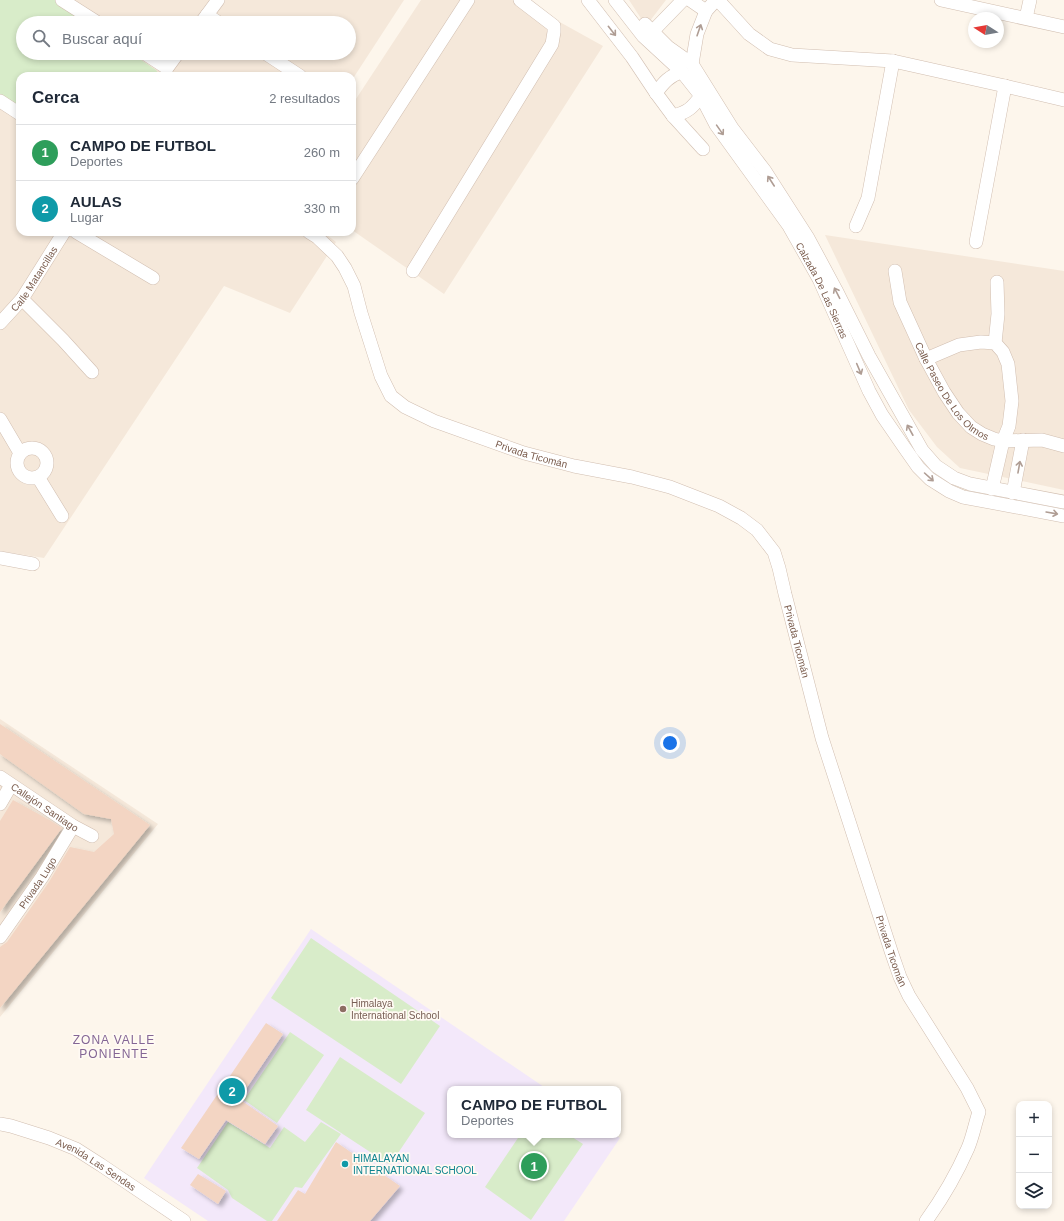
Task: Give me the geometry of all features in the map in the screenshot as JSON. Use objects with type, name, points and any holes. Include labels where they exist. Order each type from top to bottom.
[{"type":"street","points":[[62,0],[87,16]]},
{"type":"street","points":[[206,16],[218,0]]},
{"type":"street","points":[[356,173],[468,0]]},
{"type":"street","points":[[413,271],[552,44],[554,26],[520,0]]},
{"type":"street","points":[[588,0],[632,57],[673,116],[703,149]]},
{"type":"street","name":"Calzada De Las Sierras","points":[[615,0],[644,36],[650,37]]},
{"type":"street","name":"Calzada De Las Sierras","points":[[625,0],[650,37],[687,68],[765,171],[808,238],[869,356],[922,450],[936,466],[954,478],[970,484],[1064,502]]},
{"type":"street","points":[[632,57],[683,0]]},
{"type":"street","points":[[690,0],[706,11]]},
{"type":"street","points":[[656,93],[668,78],[687,68],[697,34],[706,11],[716,0],[749,34],[770,49],[792,55],[893,61],[1064,100]]},
{"type":"street","points":[[941,0],[1064,27]]},
{"type":"street","points":[[1026,18],[1030,0]]},
{"type":"street","points":[[153,60],[169,72],[175,60]]},
{"type":"street","points":[[276,60],[294,72]]},
{"type":"street","points":[[856,226],[868,198],[893,61]]},
{"type":"street","name":"Calzada De Las Sierras","points":[[687,68],[716,125],[789,226],[819,279],[869,391],[882,415],[918,467],[930,479],[962,497],[1064,516]]},
{"type":"street","points":[[976,242],[1005,86]]},
{"type":"street","points":[[673,116],[682,114],[693,107],[701,96]]},
{"type":"street","points":[[0,101],[16,111]]},
{"type":"street","name":"Calle Matancillas","points":[[0,323],[22,298],[61,236]]},
{"type":"street","points":[[83,236],[153,278]]},
{"type":"street","name":"Privada Ticomán","points":[[315,236],[337,256],[354,286],[380,376],[391,396],[405,407],[434,421],[524,453],[574,466],[632,477],[670,487],[719,506],[741,518],[757,530],[774,552],[822,738],[900,977],[909,996],[967,1088],[979,1112],[969,1146],[937,1206],[926,1221]]},
{"type":"street","name":"Calle Paseo De Los Olmos","points":[[895,271],[900,302],[926,359],[944,392],[958,413],[971,427],[982,434],[1003,441],[1042,440],[1064,446]]},
{"type":"street","points":[[995,343],[998,314],[997,282]]},
{"type":"street","points":[[22,298],[92,372]]},
{"type":"street","points":[[926,359],[959,345],[981,342],[995,343],[1003,352],[1008,364],[1012,401],[1009,426],[1003,441],[992,489]]},
{"type":"street","points":[[0,419],[20,453]]},
{"type":"street","points":[[1013,493],[1023,440]]},
{"type":"street","points":[[31,448],[42,452],[47,463],[43,474],[38,477],[32,479],[21,475],[16,464],[20,453],[31,448]]},
{"type":"street","points":[[38,477],[62,516]]},
{"type":"street","points":[[0,558],[33,564]]},
{"type":"street","name":"Callejón Santiago","points":[[0,777],[73,826],[92,836]]},
{"type":"street","points":[[0,804],[11,785]]},
{"type":"street","name":"Privada Lugo","points":[[0,937],[42,877],[73,826]]},
{"type":"street","name":"Avenida Las Sendas","points":[[0,1124],[49,1138],[76,1149],[184,1221]]},
{"type":"shaded area","points":[[0,0],[404,0],[356,74],[356,72],[16,72],[16,236],[328,236],[336,242],[290,313],[224,286],[44,558],[0,551]]},
{"type":"shaded area","points":[[421,0],[520,0],[603,46],[444,294],[356,233],[356,99]]},
{"type":"shaded area","points":[[629,0],[666,0],[646,26]]},
{"type":"shaded area","points":[[825,235],[1064,271],[1064,490],[960,468],[937,447],[909,410]]},
{"type":"shaded area","points":[[0,719],[158,824],[0,1017]]},
{"type":"shaded area","name":"Himalaya International School","points":[[311,929],[543,1086],[447,1086],[447,1138],[620,1138],[564,1221],[208,1221],[144,1178]]},
{"type":"green space","points":[[0,0],[56,0],[79,16],[16,16],[16,60],[141,60],[157,72],[16,72],[16,108],[0,98]]},
{"type":"green space","points":[[311,938],[440,1026],[401,1084],[271,998]]},
{"type":"green space","points":[[290,1032],[324,1055],[277,1123],[244,1100]]},
{"type":"green space","points":[[340,1057],[425,1113],[390,1165],[306,1110]]},
{"type":"green space","points":[[228,1122],[270,1148],[284,1127],[305,1142],[321,1122],[341,1134],[302,1188],[295,1187],[272,1221],[267,1221],[232,1198],[228,1190],[197,1168]]},
{"type":"green space","points":[[518,1138],[574,1138],[583,1144],[531,1220],[485,1187]]},
{"type":"building","points":[[0,724],[150,825],[0,1008],[0,947],[7,942],[49,882],[70,847],[94,852],[114,834],[111,819],[84,814],[0,754]]},
{"type":"building","points":[[13,800],[62,828],[0,912],[0,821]]},
{"type":"building","points":[[266,1023],[283,1034],[239,1099],[278,1126],[265,1144],[226,1120],[199,1159],[181,1148]]},
{"type":"building","name":"HIMALAYAN INTERNATIONAL SCHOOL","points":[[336,1142],[400,1186],[370,1221],[277,1221],[298,1190],[305,1194]]},
{"type":"building","points":[[198,1174],[226,1191],[218,1204],[190,1185]]},
{"type":"place","name":"Himalaya International School","points":[[343,1009]]},
{"type":"place","name":"AULAS","points":[[232,1091]]},
{"type":"place","name":"HIMALAYAN INTERNATIONAL SCHOOL","points":[[345,1164]]},
{"type":"place","name":"CAMPO DE FUTBOL","points":[[534,1166]]},
{"type":"district","name":"ZONA VALLE PONIENTE","points":[[114,1047]]}]
